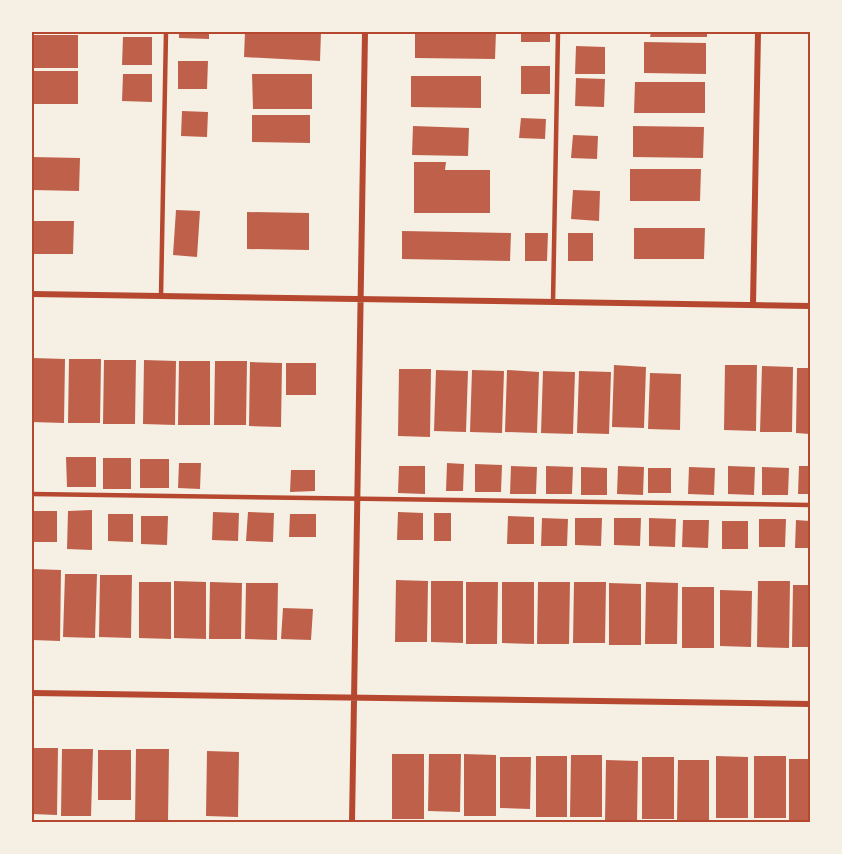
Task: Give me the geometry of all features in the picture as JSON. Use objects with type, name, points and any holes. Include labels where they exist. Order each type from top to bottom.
[{"type":"street","points":[[352,822],[365,32]]},
{"type":"street","points":[[753,305],[758,32]]},
{"type":"street","points":[[32,294],[810,306]]},
{"type":"street","points":[[32,693],[810,704]]},
{"type":"lane","points":[[161,296],[166,32]]},
{"type":"lane","points":[[553,302],[558,32]]},
{"type":"lane","points":[[32,495],[810,505]]},
{"type":"building","points":[[179,32],[209,32],[209,39],[179,38]]},
{"type":"building","points":[[245,32],[321,32],[320,61],[244,57]]},
{"type":"building","points":[[415,32],[496,32],[495,59],[415,58]]},
{"type":"building","points":[[521,32],[550,32],[550,42],[521,42]]},
{"type":"building","points":[[651,32],[707,32],[707,37],[650,37]]},
{"type":"building","points":[[32,35],[78,35],[78,68],[32,68]]},
{"type":"building","points":[[123,37],[152,37],[152,65],[122,65]]},
{"type":"building","points":[[644,42],[706,43],[706,74],[644,73]]},
{"type":"building","points":[[576,46],[605,47],[605,74],[575,74]]},
{"type":"building","points":[[178,61],[208,61],[207,89],[178,89]]},
{"type":"building","points":[[521,66],[550,66],[550,94],[521,94]]},
{"type":"building","points":[[32,71],[78,71],[78,104],[32,104]]},
{"type":"building","points":[[123,74],[152,74],[152,102],[122,101]]},
{"type":"building","points":[[252,74],[312,74],[312,109],[253,109]]},
{"type":"building","points":[[411,76],[481,76],[481,108],[411,107]]},
{"type":"building","points":[[576,78],[605,79],[604,107],[575,106]]},
{"type":"building","points":[[635,82],[705,82],[705,113],[634,113]]},
{"type":"building","points":[[182,111],[208,112],[207,137],[181,136]]},
{"type":"building","points":[[252,115],[310,115],[310,143],[252,142]]},
{"type":"building","points":[[521,118],[546,119],[545,139],[519,138]]},
{"type":"building","points":[[413,126],[469,128],[468,156],[412,155]]},
{"type":"building","points":[[633,126],[704,127],[703,158],[633,157]]},
{"type":"building","points":[[573,135],[598,136],[597,159],[571,158]]},
{"type":"building","points":[[32,157],[80,158],[79,191],[32,190]]},
{"type":"building","points":[[414,162],[446,162],[445,170],[490,170],[490,213],[414,213]]},
{"type":"building","points":[[630,169],[701,169],[700,201],[630,201]]},
{"type":"building","points":[[573,190],[600,191],[599,221],[571,219]]},
{"type":"building","points":[[176,210],[200,211],[197,257],[173,255]]},
{"type":"building","points":[[247,212],[309,213],[309,250],[247,249]]},
{"type":"building","points":[[32,221],[74,221],[73,254],[32,254]]},
{"type":"building","points":[[634,228],[705,228],[704,259],[634,259]]},
{"type":"building","points":[[402,231],[511,233],[510,261],[402,259]]},
{"type":"building","points":[[525,233],[548,233],[547,261],[525,261]]},
{"type":"building","points":[[568,233],[593,233],[593,261],[568,261]]},
{"type":"building","points":[[33,358],[65,359],[64,423],[32,422]]},
{"type":"building","points":[[69,359],[101,359],[100,423],[68,423]]},
{"type":"building","points":[[104,360],[136,360],[135,424],[103,424]]},
{"type":"building","points":[[144,360],[176,361],[175,425],[143,424]]},
{"type":"building","points":[[179,361],[210,361],[210,425],[178,425]]},
{"type":"building","points":[[215,361],[247,361],[246,425],[214,425]]},
{"type":"building","points":[[250,362],[282,363],[281,427],[249,426]]},
{"type":"building","points":[[286,363],[316,363],[316,395],[286,395]]},
{"type":"building","points":[[614,365],[646,367],[644,428],[612,427]]},
{"type":"building","points":[[725,365],[757,365],[756,431],[724,430]]},
{"type":"building","points":[[762,366],[793,367],[792,432],[760,432]]},
{"type":"building","points":[[797,368],[810,368],[810,434],[796,433]]},
{"type":"building","points":[[399,369],[431,369],[430,437],[398,436]]},
{"type":"building","points":[[436,370],[468,371],[466,432],[434,431]]},
{"type":"building","points":[[472,370],[504,371],[502,433],[470,432]]},
{"type":"building","points":[[507,370],[539,372],[537,433],[505,432]]},
{"type":"building","points":[[543,371],[575,372],[573,434],[541,433]]},
{"type":"building","points":[[579,371],[611,372],[609,434],[577,433]]},
{"type":"building","points":[[650,373],[681,374],[680,430],[648,429]]},
{"type":"building","points":[[66,457],[96,457],[96,487],[67,487]]},
{"type":"building","points":[[103,458],[131,458],[131,489],[103,489]]},
{"type":"building","points":[[140,459],[169,459],[169,488],[140,488]]},
{"type":"building","points":[[179,463],[201,463],[200,489],[178,488]]},
{"type":"building","points":[[447,463],[464,464],[463,491],[446,491]]},
{"type":"building","points":[[475,464],[502,465],[501,492],[475,492]]},
{"type":"building","points":[[399,466],[425,466],[425,494],[398,493]]},
{"type":"building","points":[[511,466],[537,467],[536,494],[510,494]]},
{"type":"building","points":[[546,466],[573,467],[572,494],[546,494]]},
{"type":"building","points":[[618,466],[644,467],[643,495],[617,494]]},
{"type":"building","points":[[728,466],[755,467],[754,495],[728,494]]},
{"type":"building","points":[[799,466],[810,466],[810,494],[798,494]]},
{"type":"building","points":[[581,467],[607,468],[607,495],[581,495]]},
{"type":"building","points":[[689,467],[715,468],[714,495],[688,494]]},
{"type":"building","points":[[762,467],[789,468],[788,495],[762,495]]},
{"type":"building","points":[[648,468],[671,468],[671,493],[648,493]]},
{"type":"building","points":[[291,470],[315,470],[315,491],[290,492]]},
{"type":"building","points":[[92,510],[92,550],[67,549],[68,511]]},
{"type":"building","points":[[32,511],[57,511],[57,542],[32,542]]},
{"type":"building","points":[[213,512],[239,513],[238,541],[212,540]]},
{"type":"building","points":[[248,512],[274,513],[273,542],[246,541]]},
{"type":"building","points":[[398,512],[423,513],[423,540],[397,540]]},
{"type":"building","points":[[434,513],[451,513],[451,541],[434,541]]},
{"type":"building","points":[[108,514],[133,514],[133,542],[108,541]]},
{"type":"building","points":[[290,514],[316,514],[316,537],[289,537]]},
{"type":"building","points":[[141,516],[168,516],[167,545],[141,544]]},
{"type":"building","points":[[508,516],[534,517],[534,544],[507,544]]},
{"type":"building","points":[[542,518],[568,519],[567,546],[541,546]]},
{"type":"building","points":[[575,518],[602,518],[601,546],[575,545]]},
{"type":"building","points":[[614,518],[641,518],[640,546],[614,545]]},
{"type":"building","points":[[649,518],[676,519],[675,547],[649,546]]},
{"type":"building","points":[[759,519],[786,519],[785,547],[759,547]]},
{"type":"building","points":[[683,520],[709,520],[708,548],[682,547]]},
{"type":"building","points":[[796,520],[810,521],[810,548],[795,548]]},
{"type":"building","points":[[722,521],[748,521],[748,549],[722,549]]},
{"type":"building","points":[[32,569],[61,570],[60,641],[32,640]]},
{"type":"building","points":[[65,574],[97,574],[95,638],[63,637]]},
{"type":"building","points":[[100,575],[132,575],[131,638],[99,637]]},
{"type":"building","points":[[396,580],[428,581],[427,642],[395,642]]},
{"type":"building","points":[[174,581],[206,582],[206,639],[174,638]]},
{"type":"building","points":[[431,581],[463,581],[463,643],[431,642]]},
{"type":"building","points":[[758,581],[790,581],[789,648],[757,647]]},
{"type":"building","points":[[139,582],[171,582],[171,639],[139,638]]},
{"type":"building","points":[[210,582],[242,583],[241,639],[209,639]]},
{"type":"building","points":[[466,582],[498,582],[497,644],[466,644]]},
{"type":"building","points":[[502,582],[534,582],[534,644],[502,643]]},
{"type":"building","points":[[538,582],[570,582],[569,644],[537,644]]},
{"type":"building","points":[[574,582],[606,582],[605,643],[573,643]]},
{"type":"building","points":[[646,582],[678,583],[677,644],[645,644]]},
{"type":"building","points":[[246,583],[278,583],[277,640],[245,639]]},
{"type":"building","points":[[609,583],[641,584],[641,645],[609,645]]},
{"type":"building","points":[[793,585],[810,585],[810,647],[792,647]]},
{"type":"building","points":[[682,587],[714,587],[714,648],[682,648]]},
{"type":"building","points":[[720,590],[752,591],[751,647],[720,646]]},
{"type":"building","points":[[283,608],[313,609],[311,640],[281,639]]},
{"type":"building","points":[[32,748],[58,748],[57,815],[32,814]]},
{"type":"building","points":[[62,749],[93,749],[91,816],[61,816]]},
{"type":"building","points":[[136,749],[169,749],[168,822],[135,822]]},
{"type":"building","points":[[98,750],[131,750],[131,800],[98,800]]},
{"type":"building","points":[[207,751],[239,752],[238,817],[206,816]]},
{"type":"building","points":[[392,754],[424,754],[424,819],[392,819]]},
{"type":"building","points":[[429,754],[461,754],[460,812],[428,811]]},
{"type":"building","points":[[464,754],[496,755],[496,816],[464,816]]},
{"type":"building","points":[[571,755],[602,755],[602,817],[570,817]]},
{"type":"building","points":[[536,756],[567,756],[567,817],[536,817]]},
{"type":"building","points":[[716,756],[748,757],[748,818],[716,818]]},
{"type":"building","points":[[754,756],[786,756],[786,818],[754,818]]},
{"type":"building","points":[[500,757],[531,757],[530,809],[500,808]]},
{"type":"building","points":[[642,757],[674,757],[674,819],[642,819]]},
{"type":"building","points":[[789,759],[810,759],[810,821],[789,820]]},
{"type":"building","points":[[606,760],[638,761],[637,822],[605,822]]},
{"type":"building","points":[[678,760],[709,760],[709,821],[677,821]]}]
